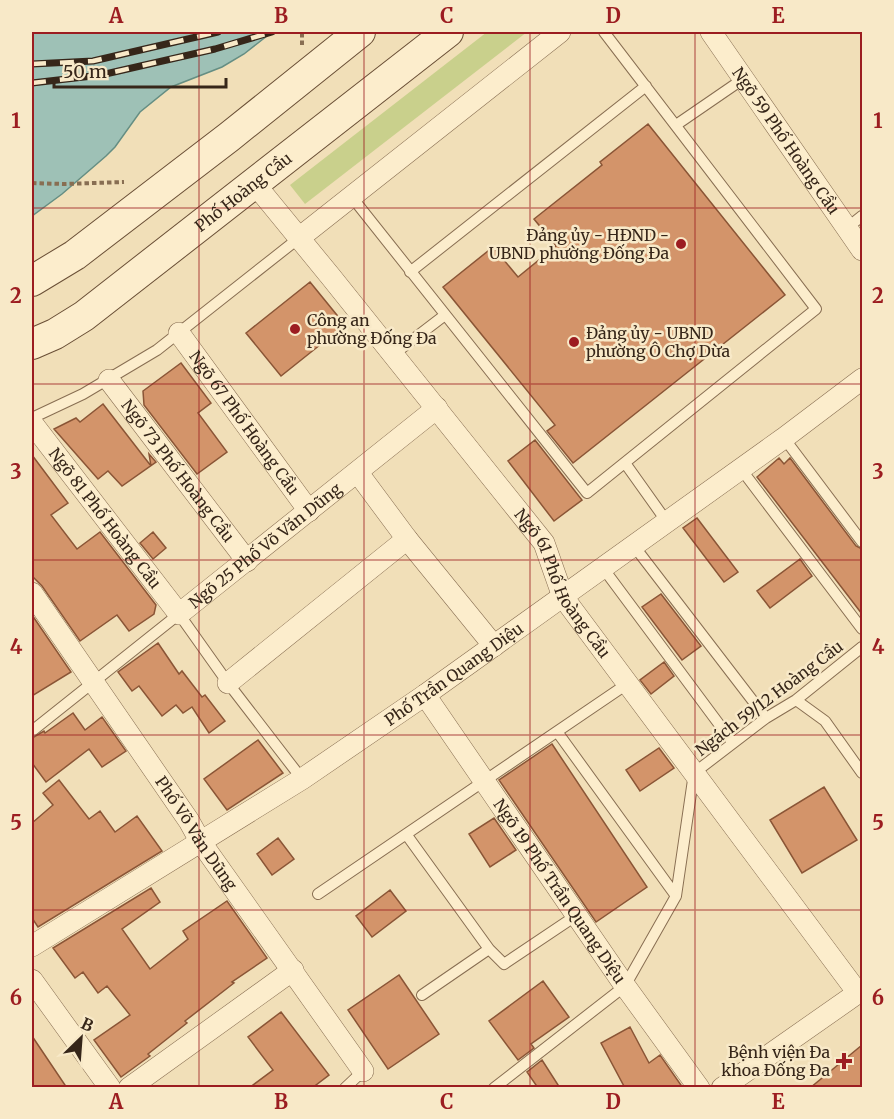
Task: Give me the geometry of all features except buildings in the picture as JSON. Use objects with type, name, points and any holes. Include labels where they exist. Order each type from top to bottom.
[{"type":"main road","points":[[32,281],[75,255],[229,137],[360,32]]},
{"type":"main road","name":"Phố Hoàng Cầu","points":[[32,344],[55,334],[84,316],[448,32]]},
{"type":"street","points":[[299,238],[560,32]]},
{"type":"street","name":"Ngõ 59 Phố Hoàng Cầu","points":[[711,32],[743,79],[855,222],[862,250]]},
{"type":"street","name":"Ngõ 61 Phố Hoàng Cầu","points":[[254,183],[544,543],[563,597],[860,992]]},
{"type":"street","name":"Ngõ 67 Phố Hoàng Cầu","points":[[179,333],[309,511]]},
{"type":"street","name":"Ngõ 73 Phố Hoàng Cầu","points":[[109,380],[247,561]]},
{"type":"street","name":"Phố Trần Quang Diệu","points":[[32,946],[302,779],[494,646],[860,384]]},
{"type":"street","name":"Ngõ 25 Phố Võ Văn Dũng","points":[[179,614],[437,408]]},
{"type":"street","name":"Ngõ 81 Phố Hoàng Cầu","points":[[32,423],[179,614]]},
{"type":"street","points":[[358,473],[407,539],[494,646]]},
{"type":"street","points":[[228,683],[407,539]]},
{"type":"street","name":"Phố Võ Văn Dũng","points":[[32,593],[189,821],[200,841],[363,1071]]},
{"type":"street","name":"Ngõ 19 Phố Trần Quang Diệu","points":[[425,694],[625,986],[699,1088]]},
{"type":"street","points":[[129,1088],[293,970]]},
{"type":"street","points":[[32,980],[110,1088]]},
{"type":"street","points":[[722,1088],[860,992]]},
{"type":"lane","points":[[351,196],[587,493],[816,309],[604,32]]},
{"type":"lane","points":[[676,125],[743,79]]},
{"type":"lane","points":[[410,272],[646,86]]},
{"type":"lane","points":[[32,418],[109,380],[157,350],[299,238]]},
{"type":"lane","points":[[394,354],[445,315]]},
{"type":"lane","points":[[784,438],[862,542]]},
{"type":"lane","points":[[625,463],[666,522]]},
{"type":"lane","points":[[741,469],[862,628]]},
{"type":"lane","points":[[634,546],[766,718]]},
{"type":"lane","points":[[603,568],[733,743]]},
{"type":"lane","points":[[179,614],[228,683],[302,779]]},
{"type":"lane","name":"Ngõ 25 Phố Võ Văn Dũng","points":[[32,731],[179,614]]},
{"type":"lane","name":"Ngách 59/12 Hoàng Cầu","points":[[694,773],[766,718],[796,699],[862,647]]},
{"type":"lane","points":[[318,894],[627,684]]},
{"type":"lane","points":[[796,699],[825,721],[862,773]]},
{"type":"lane","points":[[558,733],[676,896]]},
{"type":"lane","points":[[494,1088],[625,986],[676,896],[694,773]]},
{"type":"lane","points":[[406,834],[489,949],[504,964],[577,915]]},
{"type":"lane","points":[[422,995],[489,949]]},
{"type":"lane","points":[[345,1088],[363,1071]]},
{"type":"path","points":[[302,32],[302,45]]},
{"type":"path","points":[[32,183],[124,182]]},
{"type":"green space","points":[[487,32],[527,32],[305,204],[290,185]]},
{"type":"water","points":[[32,32],[272,32],[244,54],[222,67],[171,87],[140,112],[106,156],[62,194],[32,216]]},
{"type":"railway","points":[[32,64],[93,61],[218,32]]},
{"type":"railway","points":[[32,83],[101,75],[215,49],[272,32]]},
{"type":"place","name":"Đảng ủy - HĐND - UBND phường Đống Đa","points":[[681,244]]},
{"type":"place","name":"Công an phường Đống Đa","points":[[295,329]]},
{"type":"place","name":"Đảng ủy - UBND phường Ô Chợ Dừa","points":[[574,342]]},
{"type":"place","name":"Bệnh viện Đa khoa Đống Đa","points":[[844,1061]]}]
